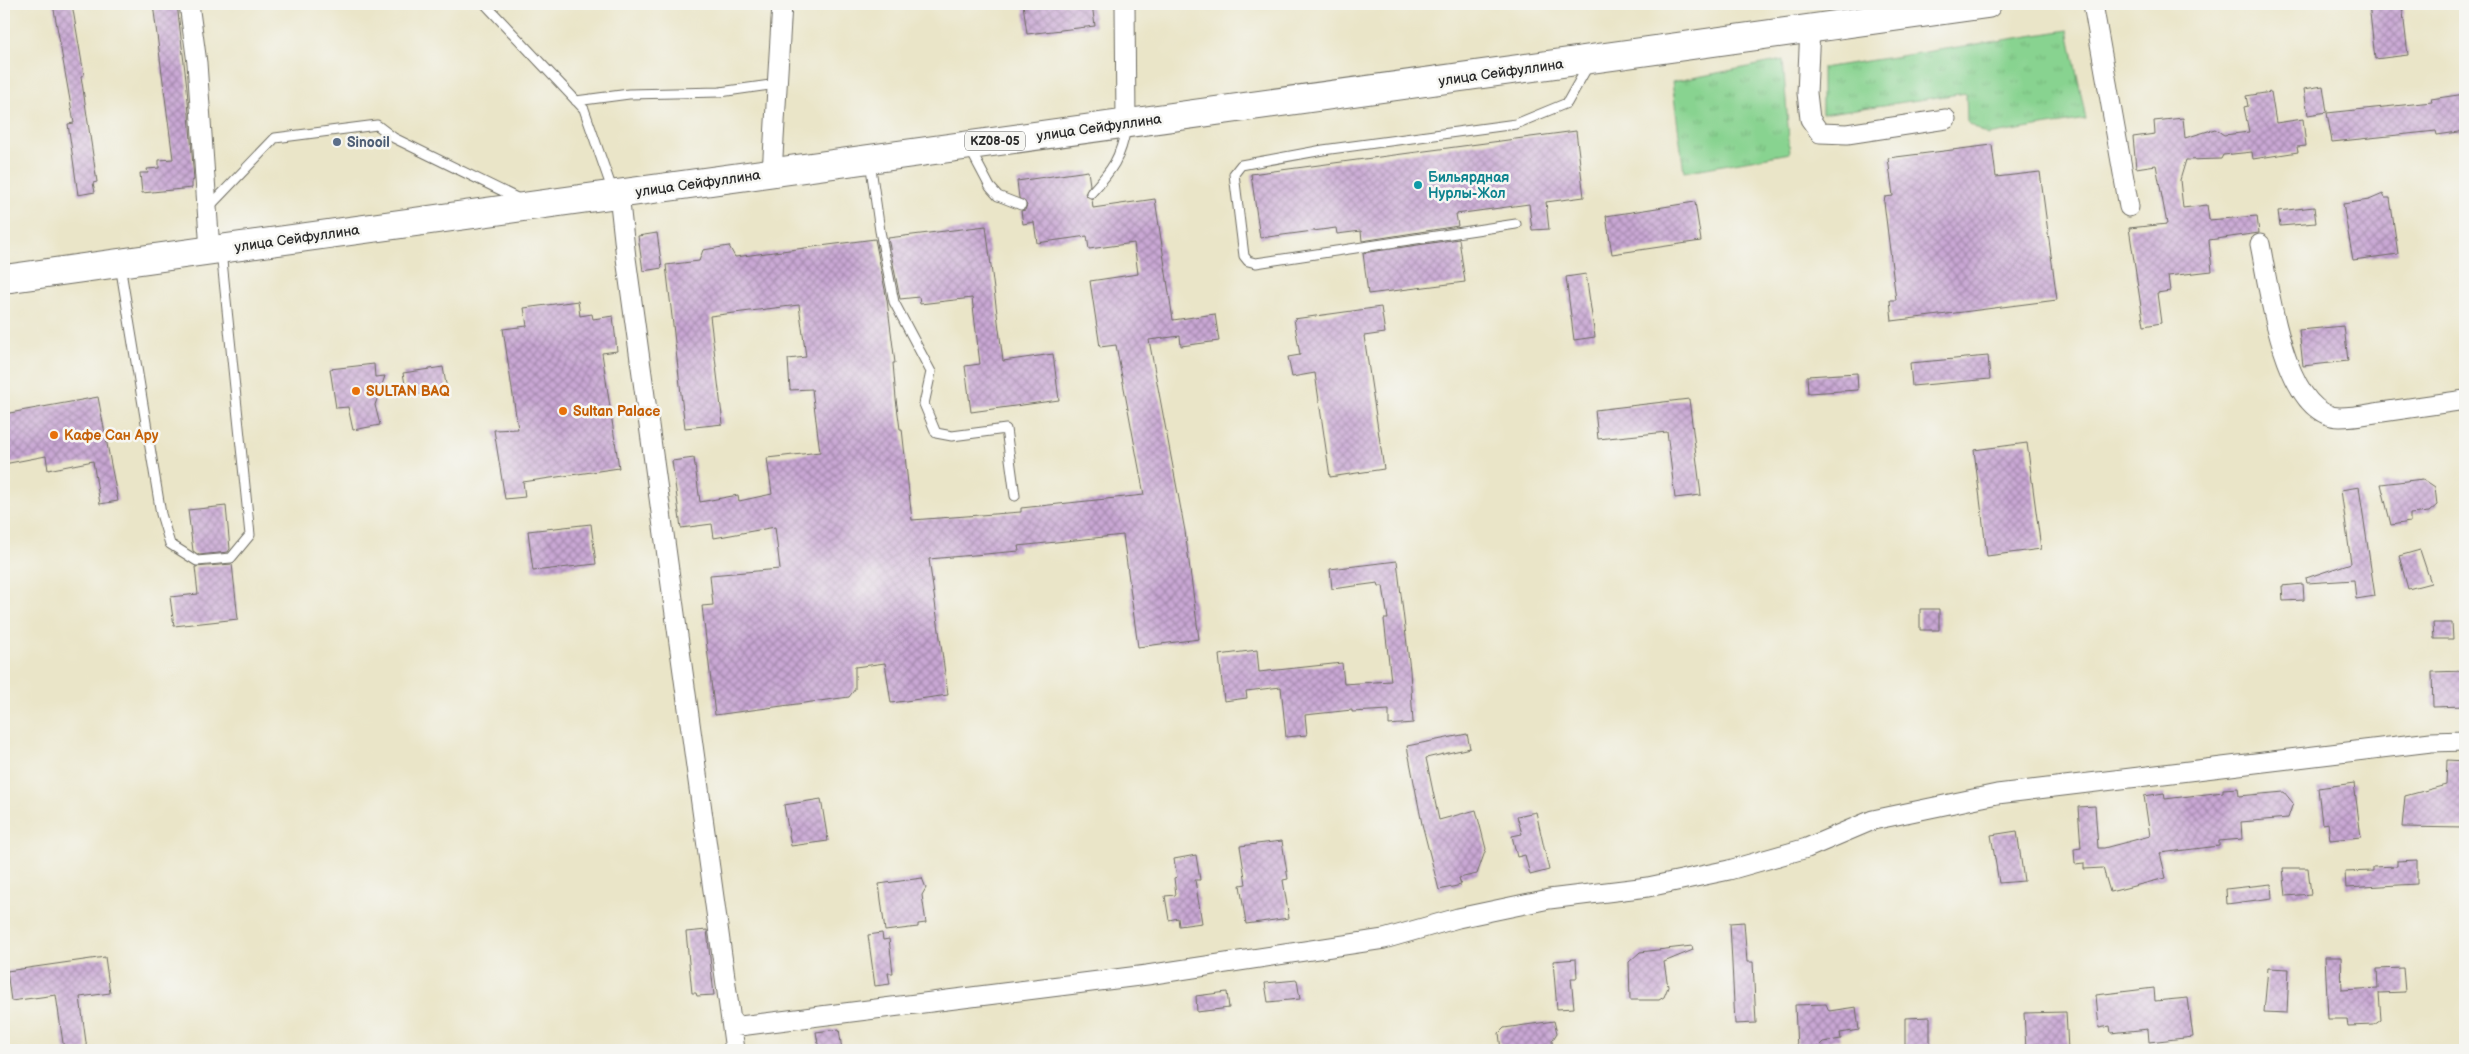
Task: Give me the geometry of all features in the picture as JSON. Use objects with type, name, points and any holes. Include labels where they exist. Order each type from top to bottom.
[{"type":"main road","name":"улица Сейфуллина","points":[[4,279],[1987,4]]},
{"type":"street","points":[[189,4],[197,63],[207,209],[216,249]]},
{"type":"street","points":[[772,173],[782,4]]},
{"type":"street","points":[[1125,4],[1126,123]]},
{"type":"street","points":[[2093,4],[2129,207]]},
{"type":"street","points":[[1810,28],[1807,94],[1810,119],[1820,133],[1847,134],[1946,119]]},
{"type":"street","points":[[616,194],[735,1050]]},
{"type":"street","points":[[2260,244],[2273,310],[2288,365],[2299,390],[2316,411],[2339,418],[2465,400]]},
{"type":"street","points":[[732,1027],[1147,976],[1384,939],[1458,918],[1549,898],[1648,887],[1728,870],[1807,848],[1873,820],[1997,794],[2432,742],[2465,741]]},
{"type":"lane","points":[[485,4],[584,109],[616,194]]},
{"type":"lane","points":[[1516,224],[1256,263],[1248,261],[1244,256],[1234,174],[1241,166],[1305,154],[1516,124],[1567,103],[1592,60]]},
{"type":"lane","points":[[576,101],[628,94],[720,92],[777,84]]},
{"type":"lane","points":[[1091,193],[1112,170],[1122,148],[1126,123]]},
{"type":"lane","points":[[207,209],[275,138],[377,125],[394,138],[533,206]]},
{"type":"lane","points":[[968,144],[990,187],[998,196],[1020,205]]},
{"type":"lane","points":[[870,158],[880,231],[894,302],[931,372],[924,404],[936,433],[952,436],[1006,430],[1015,496]]},
{"type":"lane","points":[[120,263],[161,514],[170,544],[197,561],[231,558],[250,535],[216,249]]},
{"type":"green space","points":[[2068,30],[2086,119],[1987,135],[1967,122],[1966,93],[1822,114],[1822,68]]},
{"type":"green space","points":[[1783,60],[1790,153],[1684,172],[1672,82]]},
{"type":"building","points":[[53,4],[72,4],[84,75],[81,76],[97,182],[93,183],[95,192],[78,195],[68,124],[74,123]]},
{"type":"building","points":[[153,4],[177,4],[187,88],[194,180],[192,181],[192,188],[142,193],[140,173],[148,173],[147,169],[159,168],[159,160],[173,159]]},
{"type":"building","points":[[1023,4],[1092,4],[1095,26],[1027,34]]},
{"type":"building","points":[[2369,4],[2402,4],[2408,55],[2375,59]]},
{"type":"building","points":[[2323,86],[2327,112],[2308,115],[2304,89]]},
{"type":"building","points":[[2271,92],[2276,123],[2303,119],[2306,146],[2297,147],[2298,152],[2253,159],[2252,152],[2223,155],[2221,159],[2186,160],[2180,180],[2183,208],[2207,205],[2209,220],[2257,216],[2259,233],[2209,240],[2212,271],[2168,276],[2170,291],[2157,293],[2161,323],[2144,326],[2129,228],[2167,224],[2156,165],[2136,168],[2133,137],[2155,134],[2154,121],[2183,118],[2185,138],[2215,129],[2224,135],[2249,132],[2244,107],[2248,106],[2246,96]]},
{"type":"building","points":[[2465,94],[2465,131],[2437,135],[2436,131],[2332,142],[2327,113],[2432,102],[2431,99]]},
{"type":"building","name":"Бильярдная Нурлы-Жол","points":[[1576,131],[1584,197],[1546,202],[1549,229],[1532,230],[1529,204],[1456,214],[1458,226],[1362,241],[1361,231],[1337,234],[1336,228],[1260,238],[1251,174]]},
{"type":"building","points":[[1992,145],[1996,177],[2040,172],[2057,300],[1892,321],[1890,300],[1896,300],[1884,202],[1885,197],[1893,196],[1888,158]]},
{"type":"building","points":[[1088,171],[1090,185],[1085,194],[1092,199],[1093,208],[1155,199],[1173,320],[1215,314],[1219,341],[1181,346],[1180,336],[1149,340],[1185,531],[1199,639],[1138,647],[1123,535],[1018,546],[1019,551],[929,559],[948,695],[891,703],[885,663],[855,667],[855,689],[849,697],[715,715],[702,606],[713,605],[710,575],[780,569],[775,527],[714,538],[712,524],[681,528],[672,461],[694,458],[700,502],[738,495],[739,501],[772,494],[767,458],[820,452],[812,389],[790,390],[788,359],[806,357],[799,305],[710,316],[723,424],[685,428],[666,265],[699,261],[703,250],[729,246],[735,257],[875,239],[887,300],[895,363],[893,363],[896,399],[900,429],[902,429],[912,520],[1021,512],[1021,508],[1144,495],[1116,345],[1100,347],[1090,281],[1138,274],[1134,243],[1089,249],[1087,236],[1037,243],[1034,222],[1023,224],[1021,211],[1025,210],[1027,205],[1019,198],[1017,181]]},
{"type":"building","points":[[2383,194],[2385,198],[2390,198],[2398,254],[2353,260],[2343,204],[2369,200]]},
{"type":"building","points":[[1695,202],[1701,241],[1612,254],[1606,216]]},
{"type":"building","points":[[2314,207],[2316,223],[2280,226],[2278,211]]},
{"type":"building","points":[[986,226],[1003,361],[1053,354],[1059,400],[971,412],[965,366],[980,364],[972,298],[920,304],[919,297],[900,299],[888,238]]},
{"type":"building","points":[[657,233],[662,268],[643,271],[638,236]]},
{"type":"building","points":[[1459,239],[1465,282],[1368,294],[1363,253]]},
{"type":"building","points":[[1586,274],[1595,337],[1574,340],[1566,277]]},
{"type":"building","name":"Sultan Palace","points":[[578,301],[580,316],[592,314],[593,319],[613,316],[617,351],[602,353],[619,468],[523,482],[525,497],[505,499],[494,430],[518,429],[503,329],[527,326],[524,308]]},
{"type":"building","points":[[1381,307],[1385,333],[1364,336],[1384,469],[1330,477],[1315,373],[1292,377],[1288,357],[1300,355],[1294,319]]},
{"type":"building","points":[[2344,326],[2348,361],[2303,366],[2299,330]]},
{"type":"building","points":[[1988,356],[1990,379],[1912,386],[1910,363]]},
{"type":"building","name":"SULTAN BAQ","points":[[374,364],[375,377],[385,376],[375,405],[380,425],[353,430],[348,407],[336,408],[330,369]]},
{"type":"building","points":[[443,367],[447,390],[407,396],[403,373]]},
{"type":"building","points":[[1857,373],[1858,390],[1808,393],[1807,376]]},
{"type":"building","name":"Кафе Сан Ару","points":[[98,397],[118,501],[100,504],[93,461],[48,470],[46,456],[4,464],[4,414]]},
{"type":"building","points":[[1689,399],[1701,495],[1675,498],[1667,432],[1598,439],[1595,410]]},
{"type":"building","points":[[2027,443],[2041,549],[1987,556],[1974,450]]},
{"type":"building","points":[[2423,479],[2435,487],[2437,505],[2429,512],[2410,514],[2410,522],[2391,525],[2381,484]]},
{"type":"building","points":[[2359,487],[2375,596],[2356,599],[2354,580],[2307,583],[2306,578],[2351,563],[2341,490]]},
{"type":"building","points":[[226,506],[230,549],[228,552],[199,555],[193,551],[188,510]]},
{"type":"building","points":[[591,524],[596,564],[533,571],[528,531]]},
{"type":"building","points":[[2420,550],[2431,583],[2408,589],[2399,556]]},
{"type":"building","points":[[1397,561],[1410,670],[1413,723],[1389,725],[1389,710],[1352,712],[1352,710],[1305,715],[1307,735],[1286,737],[1281,687],[1246,691],[1247,698],[1224,701],[1219,655],[1257,650],[1259,672],[1342,663],[1344,684],[1391,681],[1384,619],[1388,619],[1383,586],[1379,586],[1378,583],[1332,589],[1330,569]]},
{"type":"building","points":[[232,564],[238,619],[174,626],[170,597],[198,594],[195,567]]},
{"type":"building","points":[[2303,584],[2304,600],[2283,601],[2282,586]]},
{"type":"building","points":[[1920,609],[1939,609],[1939,630],[1920,630]]},
{"type":"building","points":[[2433,623],[2452,623],[2453,639],[2434,639]]},
{"type":"building","points":[[2465,671],[2465,706],[2433,707],[2432,672]]},
{"type":"building","points":[[1467,734],[1470,748],[1426,758],[1439,820],[1476,810],[1486,849],[1477,874],[1459,878],[1461,885],[1439,890],[1422,824],[1407,746]]},
{"type":"building","points":[[2447,760],[2465,761],[2465,828],[2402,827],[2405,796],[2446,785]]},
{"type":"building","points":[[2354,783],[2361,837],[2330,840],[2328,823],[2322,824],[2318,788]]},
{"type":"building","points":[[2238,788],[2239,796],[2284,792],[2293,803],[2288,818],[2241,822],[2242,839],[2219,841],[2219,846],[2160,853],[2166,878],[2110,892],[2103,868],[2084,869],[2084,863],[2075,864],[2074,849],[2081,848],[2078,807],[2095,806],[2098,848],[2104,848],[2150,836],[2144,796],[2164,793],[2165,799],[2223,792],[2223,789]]},
{"type":"building","points":[[821,799],[828,841],[791,846],[784,805]]},
{"type":"building","points":[[1536,812],[1549,870],[1530,875],[1525,855],[1517,857],[1512,836],[1522,834],[1517,816]]},
{"type":"building","points":[[2017,831],[2024,881],[1999,883],[1991,835]]},
{"type":"building","points":[[1282,841],[1288,879],[1283,880],[1289,918],[1246,924],[1240,885],[1246,884],[1240,846]]},
{"type":"building","points":[[1196,855],[1200,880],[1195,880],[1202,923],[1179,926],[1178,918],[1169,920],[1165,896],[1176,895],[1174,878],[1177,877],[1174,859]]},
{"type":"building","points":[[2417,860],[2417,884],[2346,888],[2345,872],[2373,871],[2373,867],[2397,866],[2397,861]]},
{"type":"building","points":[[2283,868],[2308,868],[2311,894],[2286,896]]},
{"type":"building","points":[[922,878],[926,888],[922,895],[926,923],[918,924],[918,927],[885,931],[879,884]]},
{"type":"building","points":[[2271,884],[2272,898],[2227,904],[2226,889]]},
{"type":"building","points":[[1744,922],[1747,962],[1753,962],[1756,1023],[1735,1024],[1730,923]]},
{"type":"building","points":[[707,930],[714,995],[697,996],[696,993],[692,993],[686,932]]},
{"type":"building","points":[[882,933],[883,940],[889,939],[893,973],[888,973],[890,984],[875,986],[868,935]]},
{"type":"building","points":[[1692,946],[1693,950],[1664,962],[1668,987],[1664,997],[1659,1000],[1630,1000],[1629,962],[1640,952]]},
{"type":"building","points":[[105,957],[110,993],[80,997],[87,1050],[64,1050],[56,995],[11,1001],[7,971]]},
{"type":"building","points":[[2325,957],[2341,957],[2342,990],[2378,988],[2377,969],[2403,968],[2405,992],[2379,993],[2381,1020],[2374,1025],[2348,1026],[2347,1019],[2328,1019]]},
{"type":"building","points":[[1576,959],[1577,978],[1571,978],[1574,1008],[1557,1009],[1553,961]]},
{"type":"building","points":[[2268,968],[2289,969],[2287,1013],[2264,1012]]},
{"type":"building","points":[[1297,980],[1300,999],[1268,1002],[1265,983]]},
{"type":"building","points":[[2154,988],[2155,1001],[2188,998],[2193,1037],[2149,1042],[2148,1029],[2111,1033],[2110,1026],[2099,1028],[2096,995]]},
{"type":"building","points":[[1227,992],[1229,1008],[1197,1012],[1196,996]]},
{"type":"building","points":[[1826,1004],[1829,1011],[1856,1007],[1859,1030],[1840,1033],[1841,1039],[1823,1042],[1815,1050],[1797,1050],[1795,1005]]},
{"type":"building","points":[[2066,1012],[2068,1050],[2026,1050],[2024,1013]]},
{"type":"building","points":[[1930,1017],[1930,1050],[1905,1050],[1905,1018]]},
{"type":"building","points":[[1554,1021],[1557,1033],[1552,1041],[1553,1050],[1501,1050],[1499,1033],[1504,1028]]},
{"type":"building","points":[[839,1029],[842,1050],[819,1050],[816,1032]]},
{"type":"place","name":"Sinooil","points":[[337,142]]},
{"type":"place","name":"Бильярдная Нурлы-Жол","points":[[1418,185]]},
{"type":"place","name":"SULTAN BAQ","points":[[356,391]]},
{"type":"place","name":"Sultan Palace","points":[[563,411]]},
{"type":"place","name":"Кафе Сан Ару","points":[[54,435]]}]
